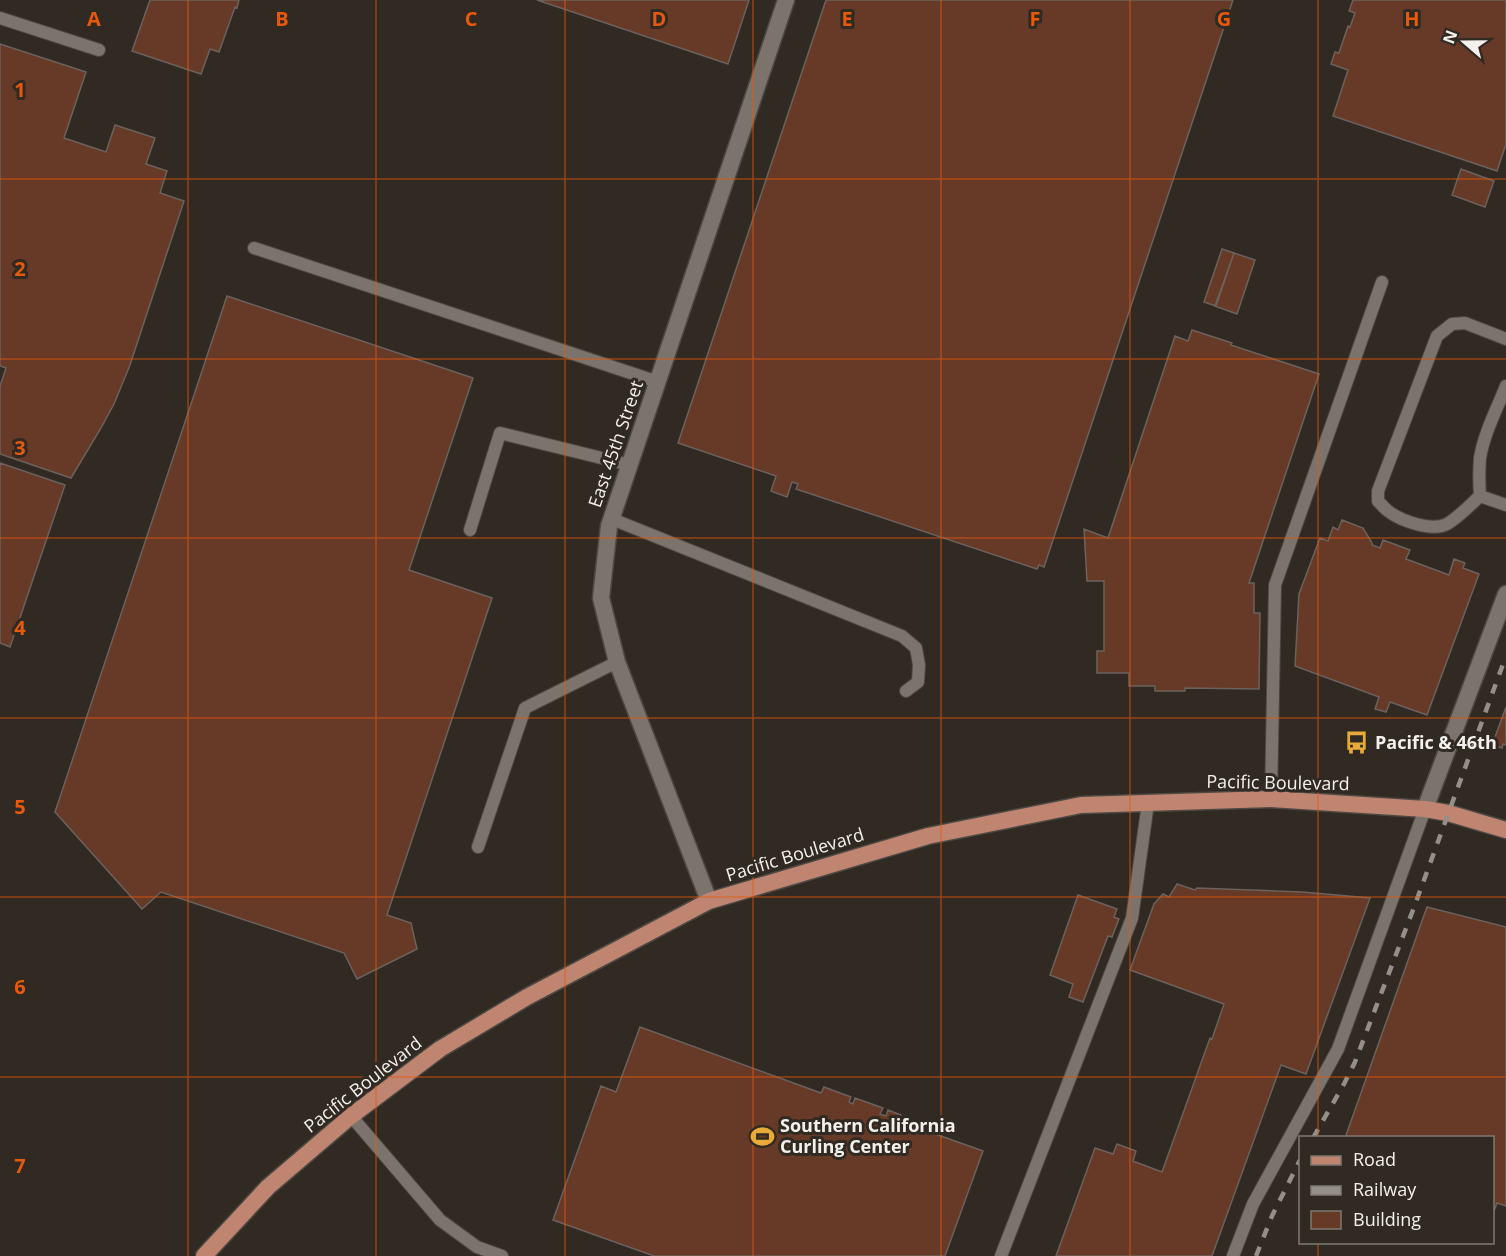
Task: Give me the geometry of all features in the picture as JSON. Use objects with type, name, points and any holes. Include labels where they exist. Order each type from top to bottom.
[{"type":"main road","name":"Pacific Boulevard","points":[[204,1256],[268,1187],[351,1116],[440,1049],[527,997],[709,901],[928,836],[1081,805],[1271,799],[1425,809],[1448,813],[1506,830]]},
{"type":"street","name":"East 45th Street","points":[[709,901],[617,662],[601,598],[609,526],[786,0]]},
{"type":"street","points":[[1425,809],[1506,594]]},
{"type":"lane","points":[[0,18],[99,50]]},
{"type":"lane","points":[[254,248],[658,382]]},
{"type":"lane","points":[[1271,799],[1275,585],[1382,282]]},
{"type":"lane","points":[[1480,496],[1449,523],[1431,527],[1405,520],[1389,512],[1378,501],[1378,491],[1437,336],[1452,324],[1465,323],[1506,339]]},
{"type":"lane","points":[[1480,496],[1481,456],[1487,432],[1506,386]]},
{"type":"lane","points":[[470,530],[500,433],[630,465]]},
{"type":"lane","points":[[1480,496],[1506,506]]},
{"type":"lane","points":[[612,519],[902,636],[916,648],[919,665],[918,681],[906,691]]},
{"type":"lane","points":[[478,847],[525,708],[617,662]]},
{"type":"lane","points":[[1001,1256],[1132,918],[1148,803]]},
{"type":"lane","points":[[1233,1256],[1253,1204],[1338,1049],[1425,809]]},
{"type":"lane","points":[[351,1116],[440,1220],[477,1247],[502,1256]]},
{"type":"building","points":[[150,0],[239,0],[219,52],[210,49],[201,74],[132,51]]},
{"type":"building","points":[[537,0],[749,0],[728,64]]},
{"type":"building","points":[[826,0],[1233,0],[1044,567],[1039,565],[1037,569],[796,489],[798,484],[792,482],[787,497],[771,491],[776,476],[678,443]]},
{"type":"building","points":[[1353,0],[1506,0],[1506,144],[1497,171],[1333,116],[1348,70],[1331,64],[1335,52],[1339,53],[1355,13],[1349,11]]},
{"type":"building","points":[[0,44],[86,72],[64,138],[106,152],[115,125],[155,138],[146,164],[167,171],[160,193],[184,201],[130,365],[114,404],[71,478],[0,454],[0,386],[6,368],[0,366]]},
{"type":"building","points":[[1461,169],[1494,181],[1485,207],[1452,195]]},
{"type":"building","points":[[1222,249],[1234,253],[1216,306],[1204,302]]},
{"type":"building","points":[[1234,253],[1255,260],[1237,314],[1215,306]]},
{"type":"building","points":[[227,296],[473,378],[409,570],[492,598],[387,915],[411,923],[417,949],[357,979],[344,953],[161,892],[142,909],[55,812]]},
{"type":"building","points":[[1192,330],[1319,374],[1249,583],[1254,583],[1254,613],[1260,613],[1259,689],[1185,688],[1185,691],[1155,691],[1155,686],[1129,686],[1129,673],[1097,673],[1097,651],[1104,651],[1104,581],[1087,581],[1084,529],[1108,538],[1175,336],[1188,341]]},
{"type":"building","points":[[0,463],[65,485],[10,647],[0,643]]},
{"type":"building","points":[[1342,520],[1363,528],[1372,545],[1380,548],[1383,540],[1410,550],[1406,559],[1449,575],[1454,559],[1465,563],[1463,568],[1479,574],[1427,715],[1390,702],[1386,712],[1375,709],[1379,697],[1295,666],[1299,594],[1320,538],[1328,541],[1333,527],[1338,530]]},
{"type":"building","points":[[1506,707],[1506,745],[1503,744],[1502,748],[1492,745]]},
{"type":"building","points":[[1177,884],[1195,890],[1197,888],[1302,892],[1370,898],[1306,1074],[1281,1065],[1212,1256],[1056,1256],[1095,1148],[1113,1154],[1117,1144],[1136,1151],[1133,1161],[1162,1172],[1224,1004],[1130,970],[1154,904],[1163,894],[1169,897]]},
{"type":"building","points":[[1078,895],[1117,909],[1114,917],[1119,919],[1112,937],[1108,936],[1083,1002],[1069,997],[1073,984],[1050,975]]},
{"type":"building","points":[[1427,907],[1506,927],[1506,1206],[1497,1203],[1494,1211],[1494,1136],[1346,1136]]},
{"type":"building","name":"Southern California Curling Center","points":[[640,1027],[821,1093],[824,1087],[851,1097],[849,1102],[853,1104],[855,1098],[883,1108],[880,1114],[886,1116],[888,1110],[901,1115],[899,1121],[983,1151],[945,1256],[654,1256],[553,1220],[601,1086],[616,1092]]},
{"type":"railway","points":[[1314,1136],[1355,1062],[1506,656]]},
{"type":"railway","points":[[1256,1256],[1272,1216],[1299,1162]]},
{"type":"place","name":"Pacific & 46th","points":[[1357,743]]},
{"type":"place","name":"Southern California Curling Center","points":[[762,1136]]}]
